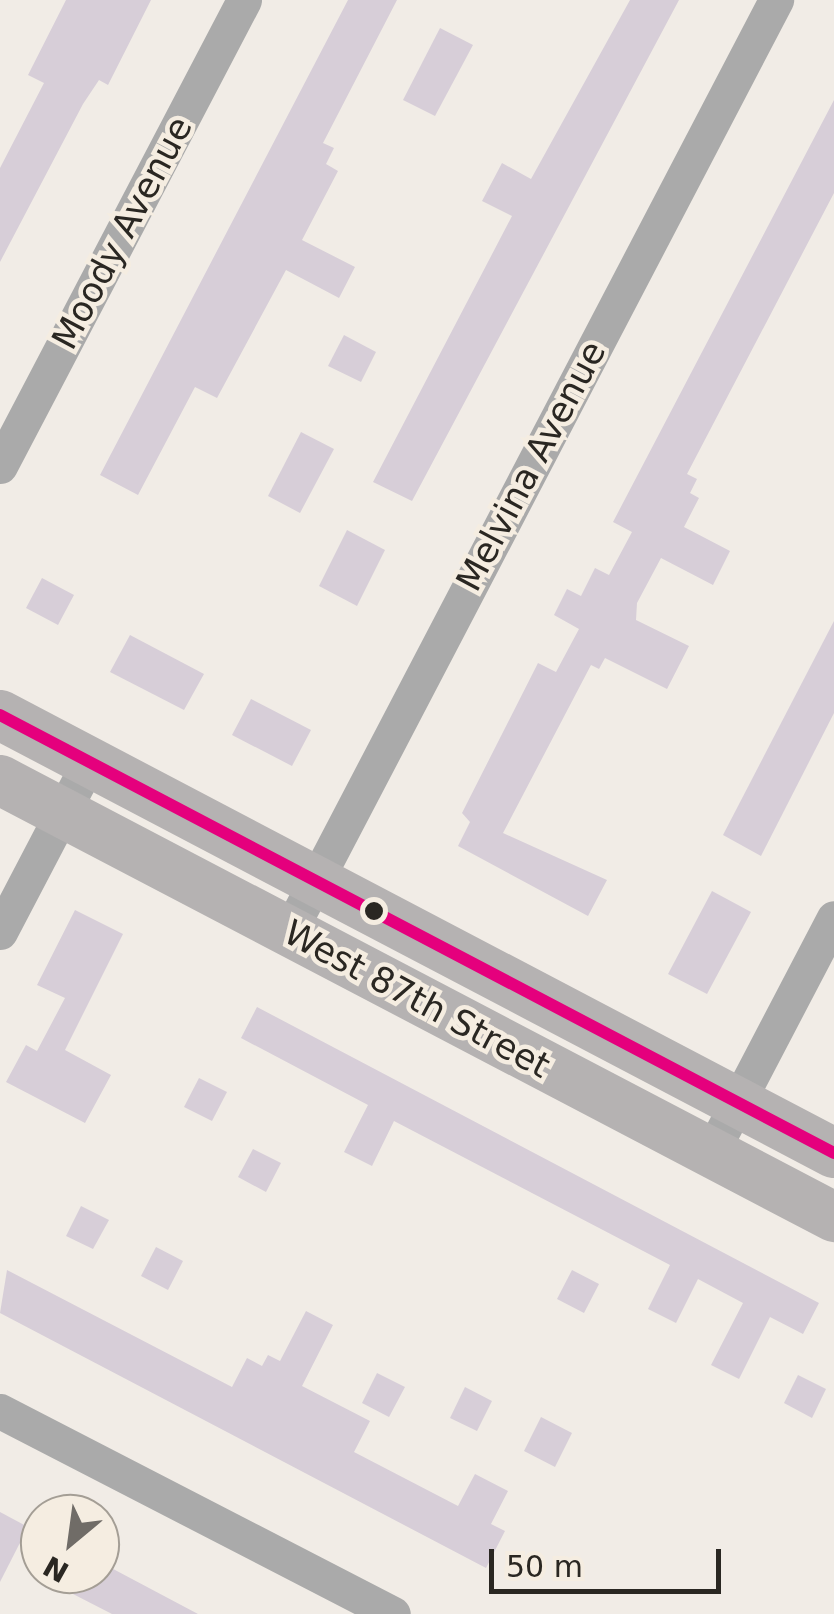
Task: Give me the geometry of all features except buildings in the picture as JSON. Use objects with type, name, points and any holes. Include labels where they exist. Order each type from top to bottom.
[{"type":"main road","name":"West 87th Street","points":[[0,715],[834,1152]]},
{"type":"main road","name":"West 87th Street","points":[[0,780],[834,1217]]},
{"type":"street","name":"Moody Avenue","points":[[0,466],[244,0]]},
{"type":"street","name":"Melvina Avenue","points":[[288,932],[776,0]]},
{"type":"street","points":[[0,932],[89,762]]},
{"type":"street","points":[[711,1153],[834,918]]},
{"type":"street","points":[[0,1411],[393,1614]]},
{"type":"transit line","points":[[0,715],[834,1153]]}]
